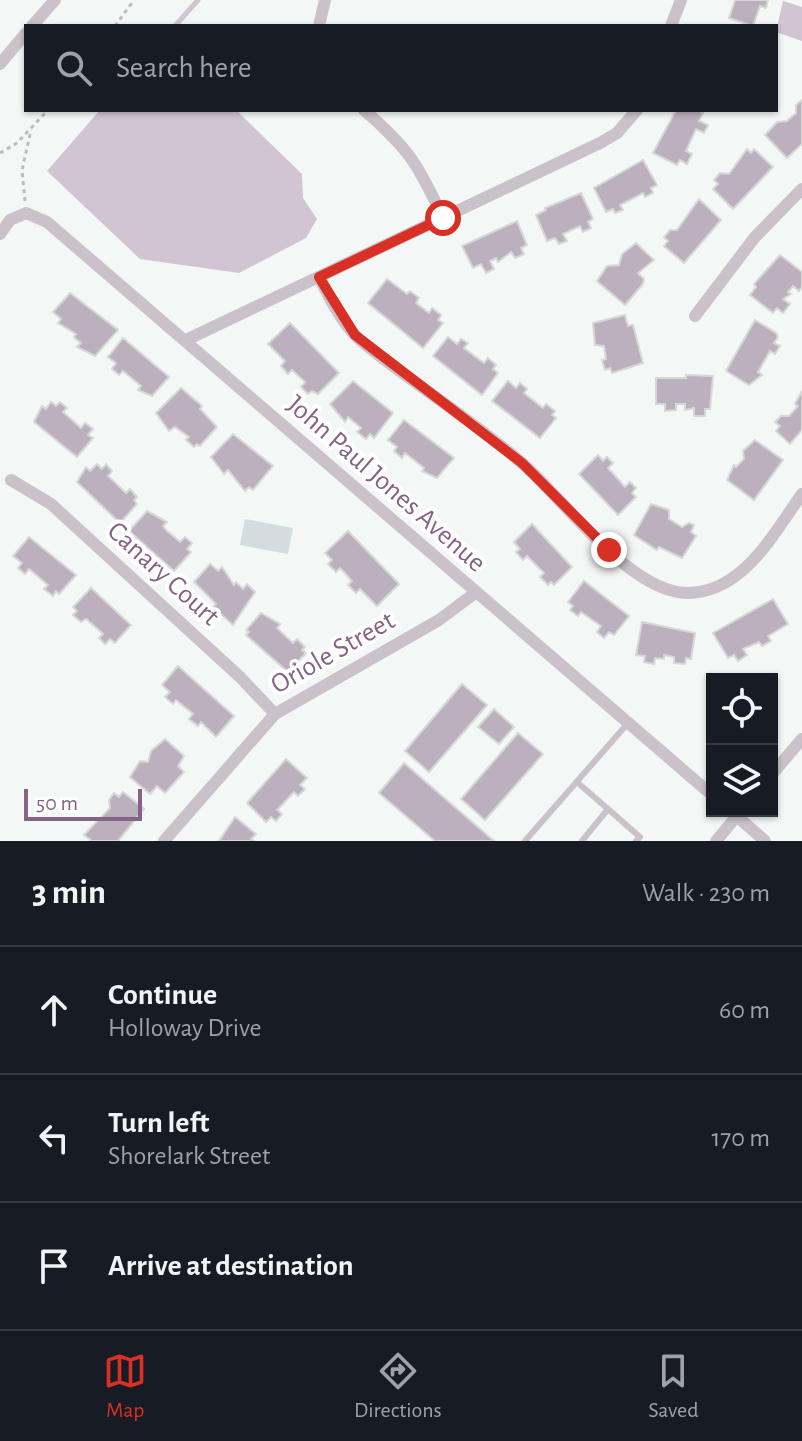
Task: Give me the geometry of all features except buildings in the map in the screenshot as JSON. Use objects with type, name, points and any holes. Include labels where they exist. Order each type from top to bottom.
[{"type":"street","points":[[34,24],[55,0]]},
{"type":"street","points":[[319,24],[325,0]]},
{"type":"street","points":[[672,24],[681,0]]},
{"type":"street","points":[[0,64],[24,35]]},
{"type":"street","points":[[366,112],[402,143],[416,161],[443,218]]},
{"type":"street","points":[[186,340],[617,133],[635,112]]},
{"type":"street","points":[[695,316],[755,237],[802,189]]},
{"type":"street","points":[[0,234],[10,220],[26,213]]},
{"type":"street","name":"John Paul Jones Avenue","points":[[26,213],[47,222],[706,790]]},
{"type":"street","points":[[319,277],[355,335],[522,463],[609,550],[641,576],[665,588],[686,593],[709,590],[728,581],[747,567],[802,494]]},
{"type":"street","name":"Canary Court","points":[[11,480],[51,504],[240,677],[275,714]]},
{"type":"street","name":"Oriole Street","points":[[164,841],[275,714],[439,620],[475,593]]},
{"type":"street","points":[[778,767],[802,739]]},
{"type":"street","points":[[716,841],[733,817]]},
{"type":"street","points":[[740,817],[765,841]]},
{"type":"lane","points":[[525,841],[628,723]]},
{"type":"lane","points":[[577,782],[638,839]]},
{"type":"lane","points":[[582,841],[608,809]]},
{"type":"path","points":[[116,24],[134,0]]},
{"type":"path","points":[[0,153],[31,130],[46,112]]},
{"type":"path","points":[[26,213],[22,170],[31,130]]},
{"type":"shaded area","points":[[783,1],[802,7],[802,41],[778,33]]},
{"type":"shaded area","points":[[98,112],[238,112],[302,174],[303,198],[317,219],[306,238],[239,273],[140,259],[47,171]]},
{"type":"shaded area","points":[[245,519],[293,528],[288,554],[240,545]]},
{"type":"waterway","points":[[177,24],[198,0]]},
{"type":"route","points":[[443,218],[319,277],[355,335],[522,463],[609,550]]}]
